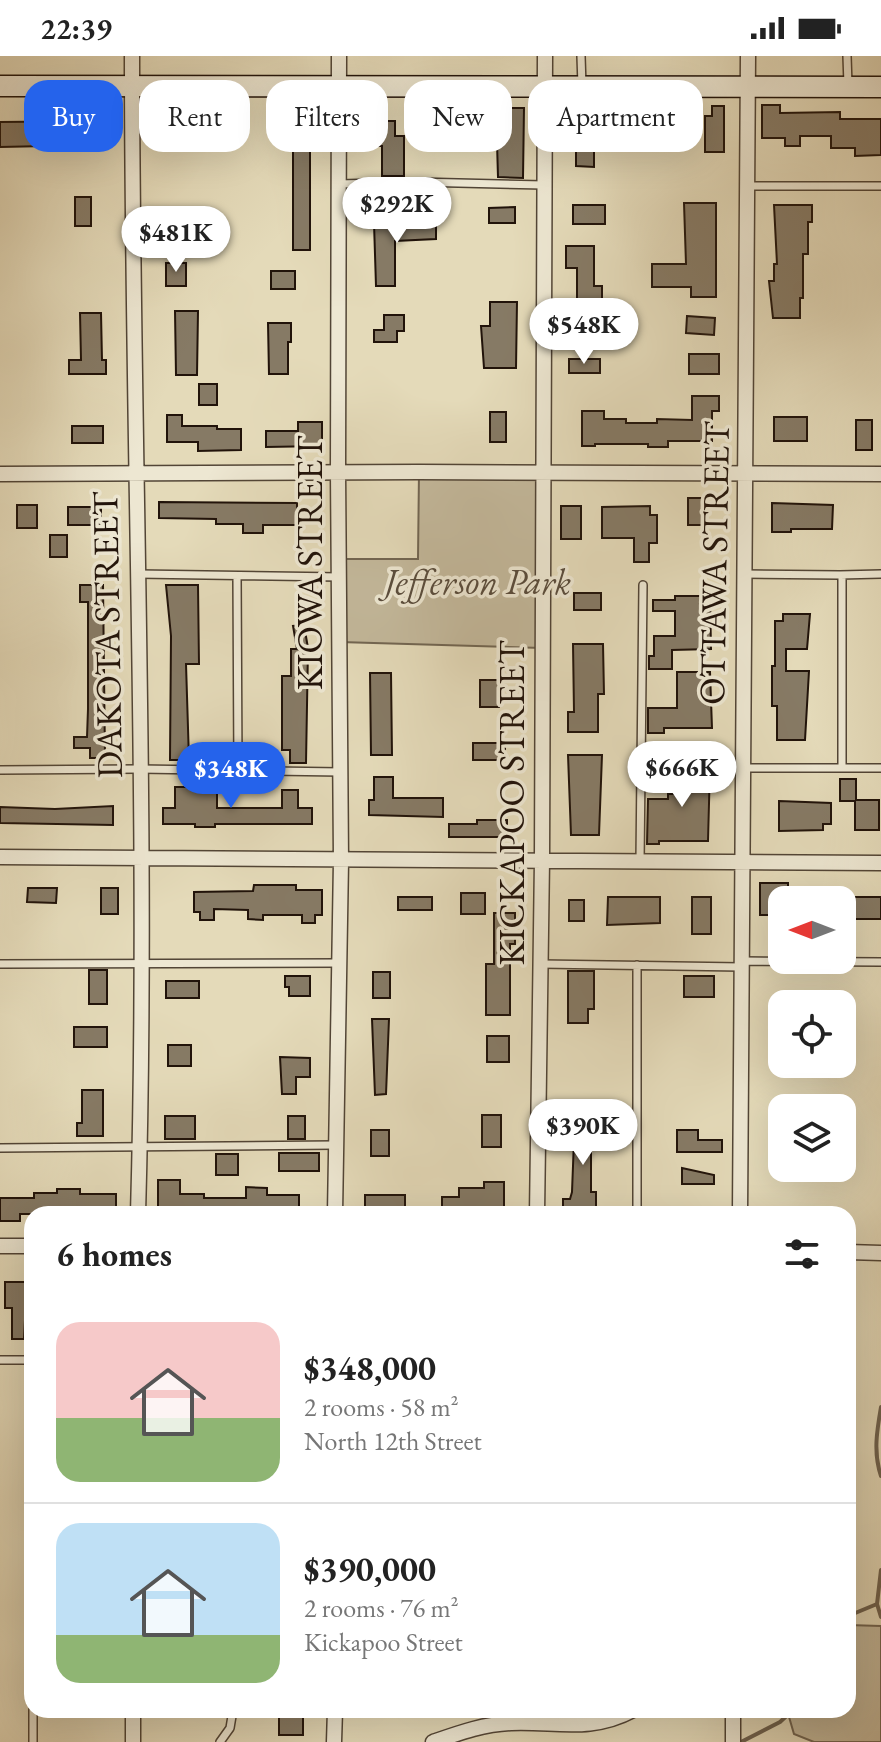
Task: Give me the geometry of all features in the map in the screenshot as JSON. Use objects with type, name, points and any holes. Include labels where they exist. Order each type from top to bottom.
[{"type":"street","name":"DAKOTA STREET","points":[[132,56],[136,574],[142,857],[138,1206]]},
{"type":"street","name":"KIOWA STREET","points":[[339,56],[340,80]]},
{"type":"street","name":"KICKAPOO STREET","points":[[545,56],[545,80]]},
{"type":"street","name":"OTTAWA STREET","points":[[740,1206],[748,56]]},
{"type":"street","points":[[0,86],[266,87]]},
{"type":"street","points":[[388,87],[528,86]]},
{"type":"street","points":[[703,87],[881,87]]},
{"type":"street","name":"KIOWA STREET","points":[[335,1206],[341,861],[339,152]]},
{"type":"street","name":"KICKAPOO STREET","points":[[537,1206],[542,860],[544,152]]},
{"type":"street","points":[[0,474],[881,474]]},
{"type":"street","points":[[0,857],[881,863]]},
{"type":"street","points":[[0,1246],[24,1246]]},
{"type":"street","points":[[133,1718],[133,1742]]},
{"type":"street","points":[[334,1742],[335,1718]]},
{"type":"street","points":[[433,1742],[482,1726],[512,1722],[581,1726],[614,1718]]},
{"type":"street","points":[[733,1718],[733,1742]]},
{"type":"lane","points":[[581,56],[582,80]]},
{"type":"lane","points":[[847,56],[848,87]]},
{"type":"lane","points":[[339,184],[544,185]]},
{"type":"lane","points":[[747,186],[881,186]]},
{"type":"lane","points":[[136,574],[340,577]]},
{"type":"lane","points":[[744,574],[881,574]]},
{"type":"lane","points":[[840,575],[842,767]]},
{"type":"lane","points":[[237,576],[238,770]]},
{"type":"lane","points":[[640,861],[643,585]]},
{"type":"lane","points":[[742,768],[881,768]]},
{"type":"lane","points":[[0,770],[341,772]]},
{"type":"lane","points":[[541,964],[881,962]]},
{"type":"lane","points":[[0,964],[340,963]]},
{"type":"lane","points":[[637,965],[637,1206]]},
{"type":"lane","points":[[0,1148],[338,1144]]},
{"type":"lane","points":[[0,1360],[24,1360]]},
{"type":"lane","points":[[33,1718],[33,1742]]},
{"type":"lane","points":[[220,1742],[230,1728],[232,1718]]},
{"type":"green space","name":"Jefferson Park","points":[[419,472],[544,472],[542,648],[340,642],[340,559],[418,559]]},
{"type":"green space","points":[[856,1625],[881,1626],[881,1742],[814,1742],[794,1734],[789,1718],[856,1718]]},
{"type":"building","points":[[762,105],[780,105],[780,113],[840,112],[840,119],[881,119],[881,155],[855,156],[855,148],[831,148],[831,136],[800,136],[800,146],[785,146],[785,138],[762,138]]},
{"type":"building","points":[[712,106],[724,106],[724,152],[705,152],[705,116],[712,116]]},
{"type":"building","points":[[512,108],[524,108],[523,178],[498,177],[497,152],[512,152]]},
{"type":"building","points":[[388,121],[395,121],[395,136],[404,136],[404,176],[382,176],[382,152],[388,152]]},
{"type":"building","points":[[0,122],[24,122],[24,146],[0,147]]},
{"type":"building","points":[[293,152],[310,152],[310,250],[293,250]]},
{"type":"building","points":[[576,152],[594,152],[594,167],[576,166]]},
{"type":"building","points":[[75,197],[91,197],[91,226],[75,226]]},
{"type":"building","points":[[684,203],[716,203],[716,297],[691,297],[691,287],[652,287],[652,264],[686,264]]},
{"type":"building","points":[[573,205],[605,205],[605,224],[573,224]]},
{"type":"building","points":[[774,205],[812,205],[812,222],[808,222],[808,254],[803,254],[800,318],[773,318],[769,281],[774,281],[774,264],[777,264]]},
{"type":"building","points":[[515,207],[515,223],[489,223],[489,208]]},
{"type":"building","points":[[425,216],[436,216],[436,239],[395,241],[395,286],[376,286],[374,223],[425,223]]},
{"type":"building","points":[[566,246],[594,246],[594,286],[602,286],[602,335],[567,335],[567,318],[577,318],[577,268],[566,268]]},
{"type":"building","points":[[166,263],[186,263],[186,286],[166,286]]},
{"type":"building","points":[[271,271],[295,271],[295,289],[271,289]]},
{"type":"building","points":[[490,302],[517,302],[516,368],[484,368],[481,326],[490,326]]},
{"type":"building","points":[[175,311],[198,311],[197,375],[176,375]]},
{"type":"building","points":[[80,313],[101,313],[102,360],[106,360],[106,374],[69,374],[69,360],[81,360]]},
{"type":"building","points":[[384,315],[404,315],[404,331],[397,331],[397,342],[374,342],[374,330],[384,330]]},
{"type":"building","points":[[687,316],[715,318],[714,335],[686,333]]},
{"type":"building","points":[[268,323],[291,323],[288,374],[269,374]]},
{"type":"building","points":[[689,354],[719,354],[719,374],[689,374]]},
{"type":"building","points":[[569,359],[600,359],[600,373],[569,373]]},
{"type":"building","points":[[199,384],[217,384],[217,405],[199,405]]},
{"type":"building","points":[[692,396],[719,396],[719,411],[712,411],[712,441],[668,441],[668,447],[648,447],[648,444],[582,446],[582,411],[604,411],[604,419],[626,419],[626,423],[657,423],[657,419],[692,420]]},
{"type":"building","points":[[490,412],[506,412],[506,442],[490,442]]},
{"type":"building","points":[[167,415],[182,415],[182,426],[241,429],[241,450],[198,451],[198,442],[167,442]]},
{"type":"building","points":[[774,417],[807,417],[807,441],[774,441]]},
{"type":"building","points":[[856,420],[872,420],[872,450],[856,450]]},
{"type":"building","points":[[298,422],[322,422],[322,446],[266,447],[266,431],[298,431]]},
{"type":"building","points":[[72,426],[103,426],[103,443],[72,443]]},
{"type":"building","points":[[688,498],[706,498],[706,525],[688,525]]},
{"type":"building","points":[[159,502],[297,503],[297,525],[263,525],[263,533],[243,533],[243,524],[216,524],[216,519],[159,518]]},
{"type":"building","points":[[772,503],[833,505],[832,529],[772,532]]},
{"type":"building","points":[[17,505],[37,505],[37,528],[17,528]]},
{"type":"building","points":[[561,506],[581,506],[581,539],[561,539]]},
{"type":"building","points":[[650,506],[650,515],[657,515],[657,543],[649,543],[649,562],[634,562],[634,538],[602,538],[602,507]]},
{"type":"building","points":[[68,507],[101,507],[101,525],[68,525]]},
{"type":"building","points":[[50,535],[67,535],[67,557],[50,557]]},
{"type":"building","points":[[80,585],[103,585],[105,758],[90,758],[90,748],[74,748],[74,737],[87,737],[88,602],[80,602]]},
{"type":"building","points":[[166,585],[198,585],[199,664],[186,664],[189,760],[170,760],[171,636]]},
{"type":"building","points":[[574,593],[601,593],[601,610],[574,610]]},
{"type":"building","points":[[675,596],[710,596],[711,649],[672,650],[672,669],[649,669],[649,656],[654,656],[654,636],[675,636],[675,611],[653,611],[653,600],[675,600]]},
{"type":"building","points":[[783,614],[810,614],[807,649],[786,649],[786,671],[809,671],[805,740],[777,740],[777,706],[772,706],[772,666],[775,666],[775,621],[783,621]]},
{"type":"building","points":[[304,625],[308,648],[306,763],[290,763],[290,750],[282,750],[282,676],[291,676],[291,649],[297,649],[293,626]]},
{"type":"building","points":[[573,644],[603,644],[604,694],[598,694],[598,732],[568,732],[568,712],[574,712]]},
{"type":"building","points":[[677,672],[710,672],[712,728],[664,728],[664,733],[648,733],[648,708],[677,708]]},
{"type":"building","points":[[370,673],[391,673],[392,755],[371,755]]},
{"type":"building","points":[[480,680],[499,680],[499,707],[480,707]]},
{"type":"building","points":[[473,743],[505,743],[505,760],[473,760]]},
{"type":"building","points":[[568,755],[602,755],[599,835],[571,835]]},
{"type":"building","points":[[678,765],[710,766],[708,841],[659,841],[659,844],[647,844],[648,799],[668,799],[668,794],[678,794]]},
{"type":"building","points":[[374,777],[393,777],[393,798],[443,798],[443,817],[369,815],[369,800],[374,800]]},
{"type":"building","points":[[840,779],[856,779],[856,800],[879,800],[879,830],[855,830],[855,801],[840,801]]},
{"type":"building","points":[[175,787],[217,787],[217,808],[282,808],[282,790],[298,790],[298,808],[312,808],[312,824],[215,824],[215,827],[195,827],[195,824],[163,824],[163,808],[175,808]]},
{"type":"building","points":[[779,801],[831,803],[831,824],[823,824],[823,830],[779,831]]},
{"type":"building","points":[[113,806],[113,825],[0,823],[0,807],[55,809]]},
{"type":"building","points":[[477,820],[507,820],[507,837],[449,837],[449,824],[477,824]]},
{"type":"building","points":[[760,883],[788,883],[788,886],[768,886],[768,915],[760,915]]},
{"type":"building","points":[[254,885],[296,885],[296,890],[322,890],[322,915],[315,915],[315,923],[302,923],[302,915],[263,915],[263,920],[248,919],[248,910],[214,909],[214,920],[200,920],[200,912],[194,912],[194,892],[253,891]]},
{"type":"building","points":[[28,888],[57,888],[56,903],[27,902]]},
{"type":"building","points":[[101,888],[118,888],[118,914],[101,914]]},
{"type":"building","points":[[461,893],[485,893],[485,914],[461,914]]},
{"type":"building","points":[[398,897],[432,897],[432,910],[398,910]]},
{"type":"building","points":[[608,897],[660,897],[660,923],[607,925]]},
{"type":"building","points":[[692,897],[711,897],[711,934],[692,934]]},
{"type":"building","points":[[856,897],[881,897],[881,919],[856,919]]},
{"type":"building","points":[[569,900],[584,900],[584,921],[569,921]]},
{"type":"building","points":[[494,913],[515,913],[515,944],[510,944],[510,1015],[486,1015],[486,964],[494,964]]},
{"type":"building","points":[[89,970],[107,970],[107,1004],[89,1004]]},
{"type":"building","points":[[568,971],[594,971],[594,1009],[588,1009],[588,1023],[568,1023]]},
{"type":"building","points":[[373,972],[390,972],[390,998],[373,998]]},
{"type":"building","points":[[285,976],[310,976],[310,996],[289,996]]},
{"type":"building","points":[[684,976],[714,976],[714,997],[684,997]]},
{"type":"building","points":[[166,981],[199,981],[199,998],[166,998]]},
{"type":"building","points":[[372,1019],[389,1019],[386,1094],[375,1095]]},
{"type":"building","points":[[74,1027],[107,1027],[107,1047],[74,1047]]},
{"type":"building","points":[[487,1036],[509,1036],[509,1062],[487,1062]]},
{"type":"building","points":[[168,1045],[191,1045],[191,1066],[168,1066]]},
{"type":"building","points":[[280,1057],[310,1058],[310,1077],[296,1077],[296,1094],[282,1094]]},
{"type":"building","points":[[82,1090],[103,1090],[103,1136],[77,1136],[77,1123],[82,1123]]},
{"type":"building","points":[[575,1114],[599,1114],[599,1132],[591,1132],[591,1192],[596,1192],[596,1206],[563,1206],[563,1199],[570,1199]]},
{"type":"building","points":[[482,1115],[501,1115],[501,1147],[482,1147]]},
{"type":"building","points":[[165,1116],[195,1116],[195,1139],[165,1139]]},
{"type":"building","points":[[288,1116],[305,1116],[305,1139],[288,1139]]},
{"type":"building","points":[[371,1130],[389,1130],[389,1156],[371,1156]]},
{"type":"building","points":[[677,1130],[698,1130],[698,1140],[722,1140],[722,1152],[677,1152]]},
{"type":"building","points":[[279,1153],[319,1153],[319,1171],[279,1171]]},
{"type":"building","points":[[216,1154],[238,1154],[238,1175],[216,1175]]},
{"type":"building","points":[[682,1168],[714,1175],[714,1184],[682,1184]]},
{"type":"building","points":[[158,1180],[180,1180],[180,1194],[204,1194],[204,1198],[246,1198],[246,1187],[267,1188],[267,1195],[299,1195],[299,1206],[158,1206]]},
{"type":"building","points":[[484,1182],[504,1182],[504,1206],[442,1206],[442,1197],[459,1197],[459,1188],[484,1188]]},
{"type":"building","points":[[57,1189],[80,1189],[80,1194],[116,1194],[116,1206],[24,1206],[20,1221],[0,1221],[0,1198],[34,1198],[34,1193],[57,1193]]},
{"type":"building","points":[[365,1195],[405,1195],[405,1206],[365,1206]]},
{"type":"building","points":[[5,1282],[24,1282],[24,1339],[12,1339],[12,1308],[5,1308]]},
{"type":"building","points":[[279,1718],[303,1718],[303,1735],[279,1735]]},
{"type":"waterway","points":[[881,1407],[876,1450],[881,1476]]},
{"type":"waterway","points":[[856,1613],[877,1604],[881,1570]]},
{"type":"waterway","points":[[877,1604],[881,1617]]},
{"type":"waterway","points":[[741,1742],[784,1718]]}]
